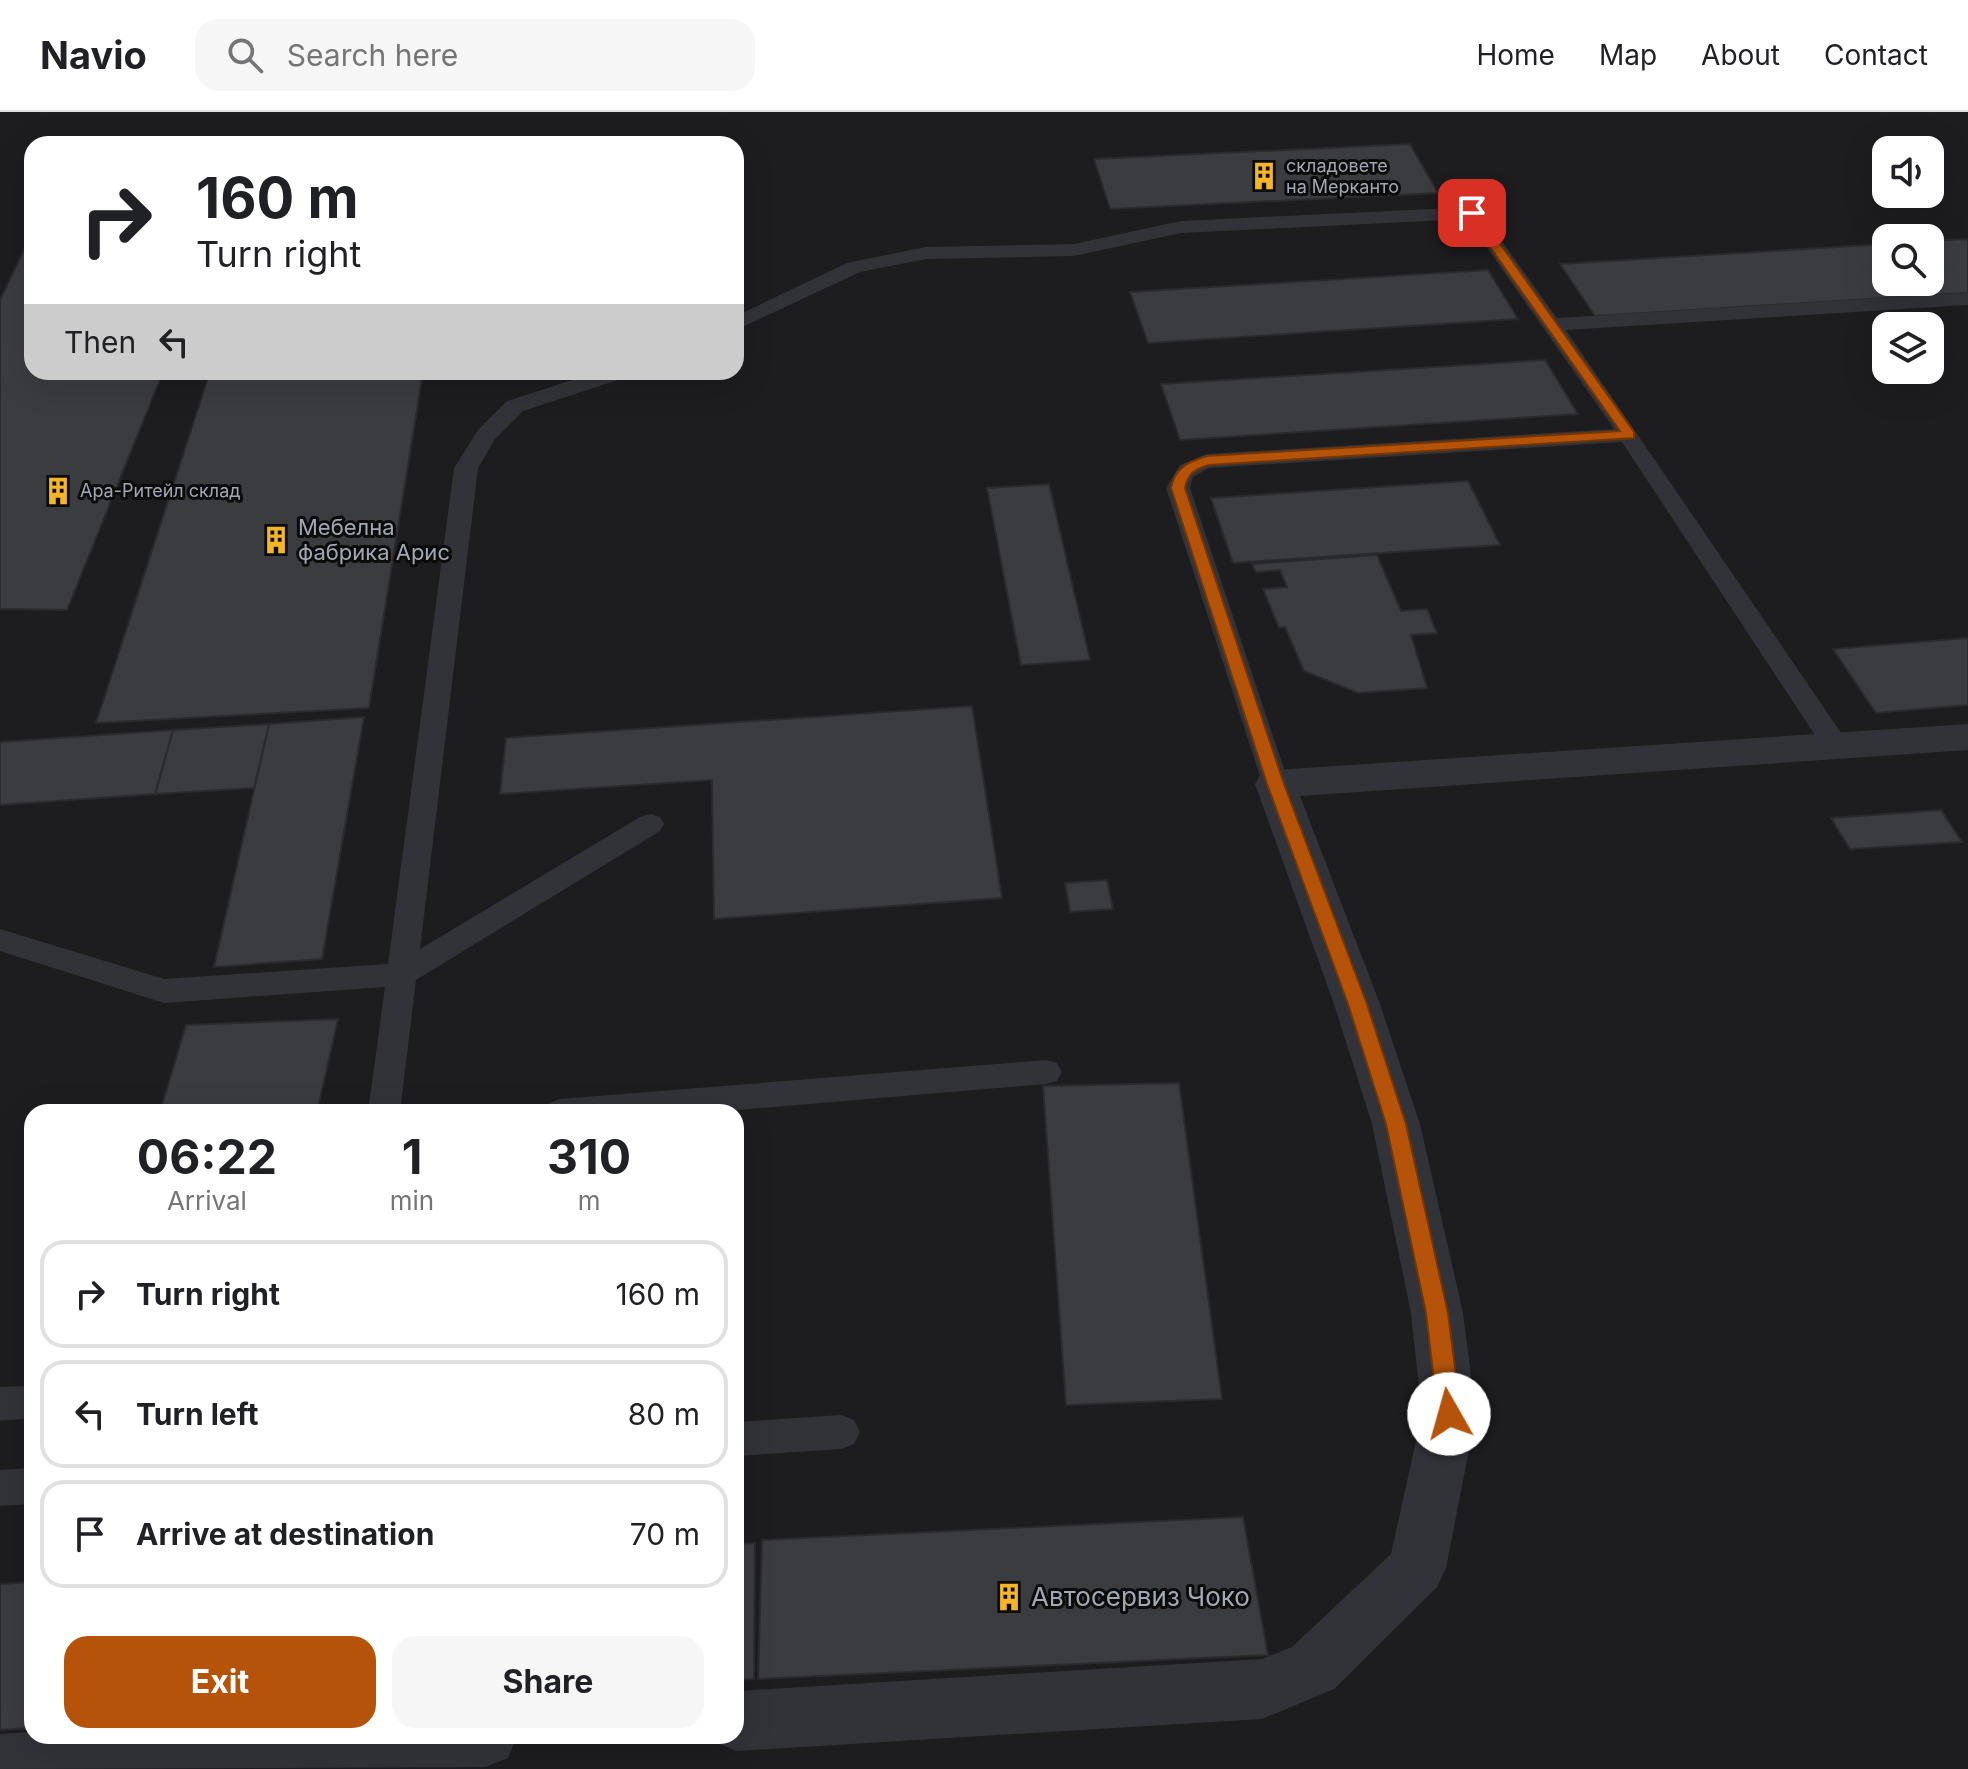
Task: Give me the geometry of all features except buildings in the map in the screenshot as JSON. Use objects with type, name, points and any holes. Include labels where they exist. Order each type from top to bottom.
[{"type":"street","points":[[744,1721],[1262,1689],[1313,1668],[1417,1568],[1449,1414],[1437,1313],[1396,1124],[1357,1004],[1275,784],[1968,737]]},
{"type":"street","points":[[0,1765],[352,1744]]},
{"type":"lane","points":[[744,320],[854,267],[926,253],[1074,250],[1181,227],[1472,213],[1629,435],[1836,746]]},
{"type":"lane","points":[[1551,325],[1968,299]]},
{"type":"lane","points":[[385,1104],[466,468],[486,435],[515,406],[595,380]]},
{"type":"lane","points":[[1275,784],[1178,488],[1180,476],[1190,467],[1207,461],[1629,435]]},
{"type":"lane","points":[[0,940],[164,991],[400,975],[650,824]]},
{"type":"lane","points":[[657,1104],[1046,1072]]},
{"type":"lane","points":[[0,1404],[24,1402]]},
{"type":"lane","points":[[744,1438],[841,1432]]},
{"type":"lane","points":[[0,1488],[24,1486]]},
{"type":"shaded area","points":[[0,112],[1968,112],[1968,1769],[0,1769]]},
{"type":"place","name":"складовете на Мерканто","points":[[1264,176]]},
{"type":"place","name":"Ара-Ритейл склад","points":[[58,491]]},
{"type":"place","name":"Мебелна фабрика Арис","points":[[276,540]]},
{"type":"place","name":"Автосервиз Чоко","points":[[1009,1597]]},
{"type":"route","points":[[1449,1414],[1437,1313],[1396,1124],[1357,1004],[1275,784],[1178,488],[1180,476],[1190,467],[1207,461],[1629,435],[1472,213]]}]
